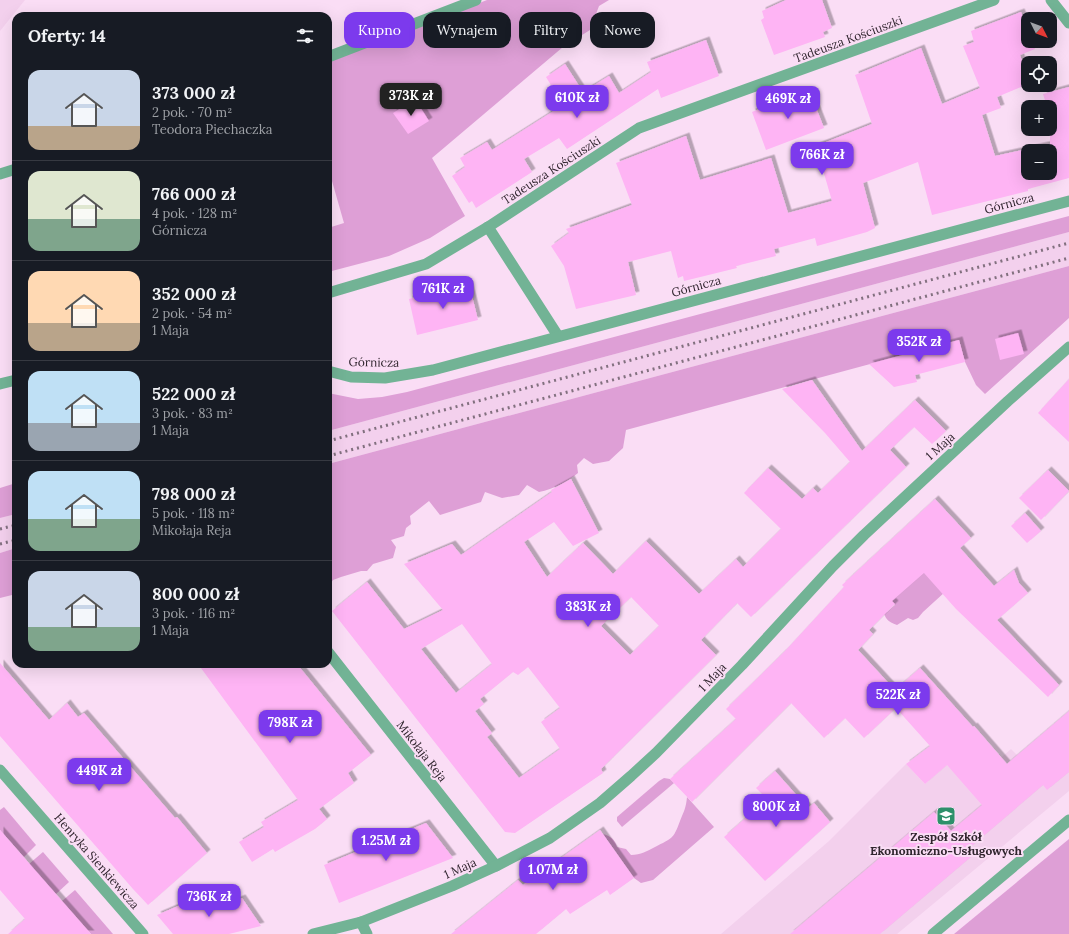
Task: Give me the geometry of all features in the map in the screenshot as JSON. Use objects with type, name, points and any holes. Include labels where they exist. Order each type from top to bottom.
[{"type":"street","points":[[332,55],[476,0]]},
{"type":"street","name":"Tadeusza Kościuszki","points":[[332,292],[426,264],[488,227],[639,128],[994,0]]},
{"type":"street","points":[[1051,0],[1069,23]]},
{"type":"street","points":[[0,174],[12,170]]},
{"type":"street","name":"Górnicza","points":[[332,372],[351,377],[385,378],[433,370],[1069,201]]},
{"type":"street","points":[[488,227],[558,336]]},
{"type":"street","name":"1 Maja","points":[[313,934],[361,922],[452,886],[496,866],[550,838],[600,803],[631,776],[736,670],[864,535],[1008,401],[1069,348]]},
{"type":"street","points":[[0,384],[12,381]]},
{"type":"street","name":"Mikołaja Reja","points":[[332,657],[496,866]]},
{"type":"street","name":"Henryka Sienkiewicza","points":[[0,770],[143,934]]},
{"type":"street","points":[[933,934],[1069,820]]},
{"type":"street","points":[[361,922],[367,934]]},
{"type":"shaded area","points":[[0,0],[25,0],[15,12],[12,12],[12,16],[0,31]]},
{"type":"shaded area","points":[[487,0],[609,0],[599,6],[597,12],[590,12],[590,30],[582,35],[582,12],[519,12],[519,48],[562,48],[432,158],[465,216],[430,238],[389,256],[332,271],[332,227],[344,223],[332,181],[332,60],[364,48],[415,48],[415,28],[423,25],[423,48],[511,48],[511,12],[456,12]]},
{"type":"shaded area","points":[[1069,216],[1069,232],[332,430],[332,394],[358,399],[382,397],[407,392]]},
{"type":"shaded area","points":[[1069,232],[1069,266],[332,463],[332,430]]},
{"type":"shaded area","points":[[1069,266],[1069,318],[985,394],[976,385],[965,362],[959,340],[626,430],[623,448],[609,461],[593,464],[584,458],[577,465],[578,473],[565,482],[550,489],[539,492],[527,485],[519,495],[502,498],[485,492],[481,502],[440,515],[429,501],[410,516],[411,524],[406,528],[404,536],[391,540],[396,547],[393,558],[373,564],[367,571],[361,571],[332,581],[332,463]]},
{"type":"shaded area","points":[[12,484],[12,515],[0,518],[0,488]]},
{"type":"shaded area","points":[[12,515],[12,549],[0,553],[0,518]]},
{"type":"shaded area","points":[[12,549],[12,595],[0,598],[0,553]]},
{"type":"shaded area","points":[[932,553],[957,581],[918,618],[913,620],[908,618],[897,625],[891,622],[885,617],[883,608],[887,612],[895,605],[891,600]]},
{"type":"shaded area","name":"Zespół Szkół Ekonomiczno-Usługowych","points":[[1069,711],[1069,791],[897,934],[721,934],[829,841],[906,764],[925,784],[947,765],[969,786],[1011,749],[1017,755]]},
{"type":"shaded area","points":[[664,778],[670,779],[674,783],[622,827],[617,821],[617,817]]},
{"type":"shaded area","points":[[687,797],[714,827],[653,880],[641,883],[634,878],[603,834],[612,838],[617,847],[626,849],[631,855],[647,851],[671,838],[678,827],[685,809]]},
{"type":"shaded area","points":[[4,807],[36,845],[24,857],[0,830],[0,810]]},
{"type":"shaded area","points":[[1069,839],[1069,934],[954,934]]},
{"type":"shaded area","points":[[43,852],[69,882],[56,894],[29,864]]},
{"type":"shaded area","points":[[75,890],[113,934],[91,934],[62,901]]},
{"type":"building","points":[[786,0],[822,0],[832,28],[823,32],[825,37],[774,55],[761,20],[764,18],[762,11]]},
{"type":"building","points":[[1021,12],[1021,48],[1035,49],[1020,55],[1021,87],[997,97],[1001,108],[982,115],[995,156],[1021,150],[1021,180],[1057,180],[1057,144],[1050,144],[1050,136],[1057,136],[1057,100],[1045,100],[1043,94],[1057,92],[1057,90],[1069,87],[1069,178],[1028,189],[1028,191],[932,215],[918,162],[863,183],[875,228],[867,232],[817,246],[815,238],[774,249],[776,256],[736,266],[737,268],[684,281],[683,276],[678,278],[671,251],[628,262],[636,295],[576,309],[564,266],[551,246],[569,233],[566,229],[632,205],[616,163],[686,136],[700,180],[771,158],[788,213],[832,201],[816,146],[872,124],[855,75],[921,48],[942,104],[980,88],[963,46],[974,42],[971,31]]},
{"type":"building","points":[[706,40],[719,76],[661,98],[658,89],[567,149],[559,138],[524,159],[532,172],[476,208],[472,201],[469,203],[452,176],[465,167],[460,158],[487,142],[492,150],[563,105],[546,77],[565,64],[583,92],[609,76],[619,93],[651,72],[647,62]]},
{"type":"building","points":[[809,90],[824,128],[766,150],[752,112]]},
{"type":"building","points":[[415,99],[429,121],[408,134],[393,113]]},
{"type":"building","points":[[469,284],[478,320],[417,335],[409,299]]},
{"type":"building","points":[[1018,333],[1024,354],[1000,360],[995,339]]},
{"type":"building","points":[[959,340],[965,362],[915,375],[917,382],[894,387],[869,364]]},
{"type":"building","points":[[1069,379],[1069,442],[1038,413]]},
{"type":"building","points":[[812,380],[862,451],[915,400],[946,431],[932,444],[914,427],[890,450],[906,467],[751,617],[737,603],[701,640],[716,655],[601,769],[603,773],[515,833],[505,832],[332,611],[367,582],[404,629],[443,610],[404,564],[452,544],[461,555],[552,492],[551,490],[571,479],[599,533],[573,546],[554,522],[524,542],[547,577],[583,543],[613,574],[646,541],[699,594],[736,559],[743,567],[781,529],[744,493],[768,468],[802,499],[813,488],[818,493],[850,462],[825,433],[782,389]],"holes":[[[631,597],[659,626],[630,655],[601,626]],[[462,624],[492,664],[456,693],[421,649]],[[528,667],[560,708],[541,722],[560,749],[519,778],[487,737],[492,733],[475,711],[484,704],[480,699],[513,672],[518,675]]]},
{"type":"building","points":[[1048,470],[1069,491],[1041,520],[1019,498]]},
{"type":"building","points":[[935,499],[971,538],[960,548],[994,586],[1014,570],[1019,583],[1028,593],[997,620],[1059,685],[1048,697],[956,609],[924,573],[892,601],[895,604],[869,630],[873,634],[858,650],[895,690],[920,668],[1007,764],[1069,711],[1069,772],[1047,790],[1043,785],[967,850],[972,856],[880,934],[790,934],[934,812],[951,831],[982,805],[947,765],[925,784],[906,764],[930,746],[896,708],[864,738],[845,718],[824,738],[791,703],[692,802],[670,779],[736,719],[726,709],[785,651],[844,587],[842,585]]},
{"type":"building","points":[[1025,513],[1041,531],[1027,543],[1011,526]]},
{"type":"building","points":[[0,663],[49,720],[67,703],[78,717],[84,713],[175,818],[177,817],[207,853],[148,905],[0,736]]},
{"type":"building","points":[[201,668],[300,668],[371,755],[348,773],[354,783],[319,809],[327,819],[315,829],[275,852],[273,849],[252,862],[239,842],[264,827],[261,822],[298,800]]},
{"type":"building","points":[[775,771],[808,808],[814,803],[830,822],[765,881],[724,837],[767,799],[756,788]]},
{"type":"building","points":[[426,823],[453,858],[339,903],[324,865]]},
{"type":"building","points":[[0,830],[91,934],[8,934],[25,919],[0,890]]},
{"type":"building","points":[[600,830],[634,878],[610,895],[607,890],[570,914],[566,909],[536,934],[451,934],[518,880],[523,885]]},
{"type":"building","points":[[204,895],[213,910],[242,898],[261,926],[229,934],[173,934],[157,915]]},
{"type":"railway","points":[[332,440],[1069,243]]},
{"type":"railway","points":[[332,455],[1069,258]]},
{"type":"railway","points":[[0,529],[12,526]]},
{"type":"railway","points":[[0,544],[12,541]]},
{"type":"place","name":"Zespół Szkół Ekonomiczno-Usługowych","points":[[946,816]]}]
